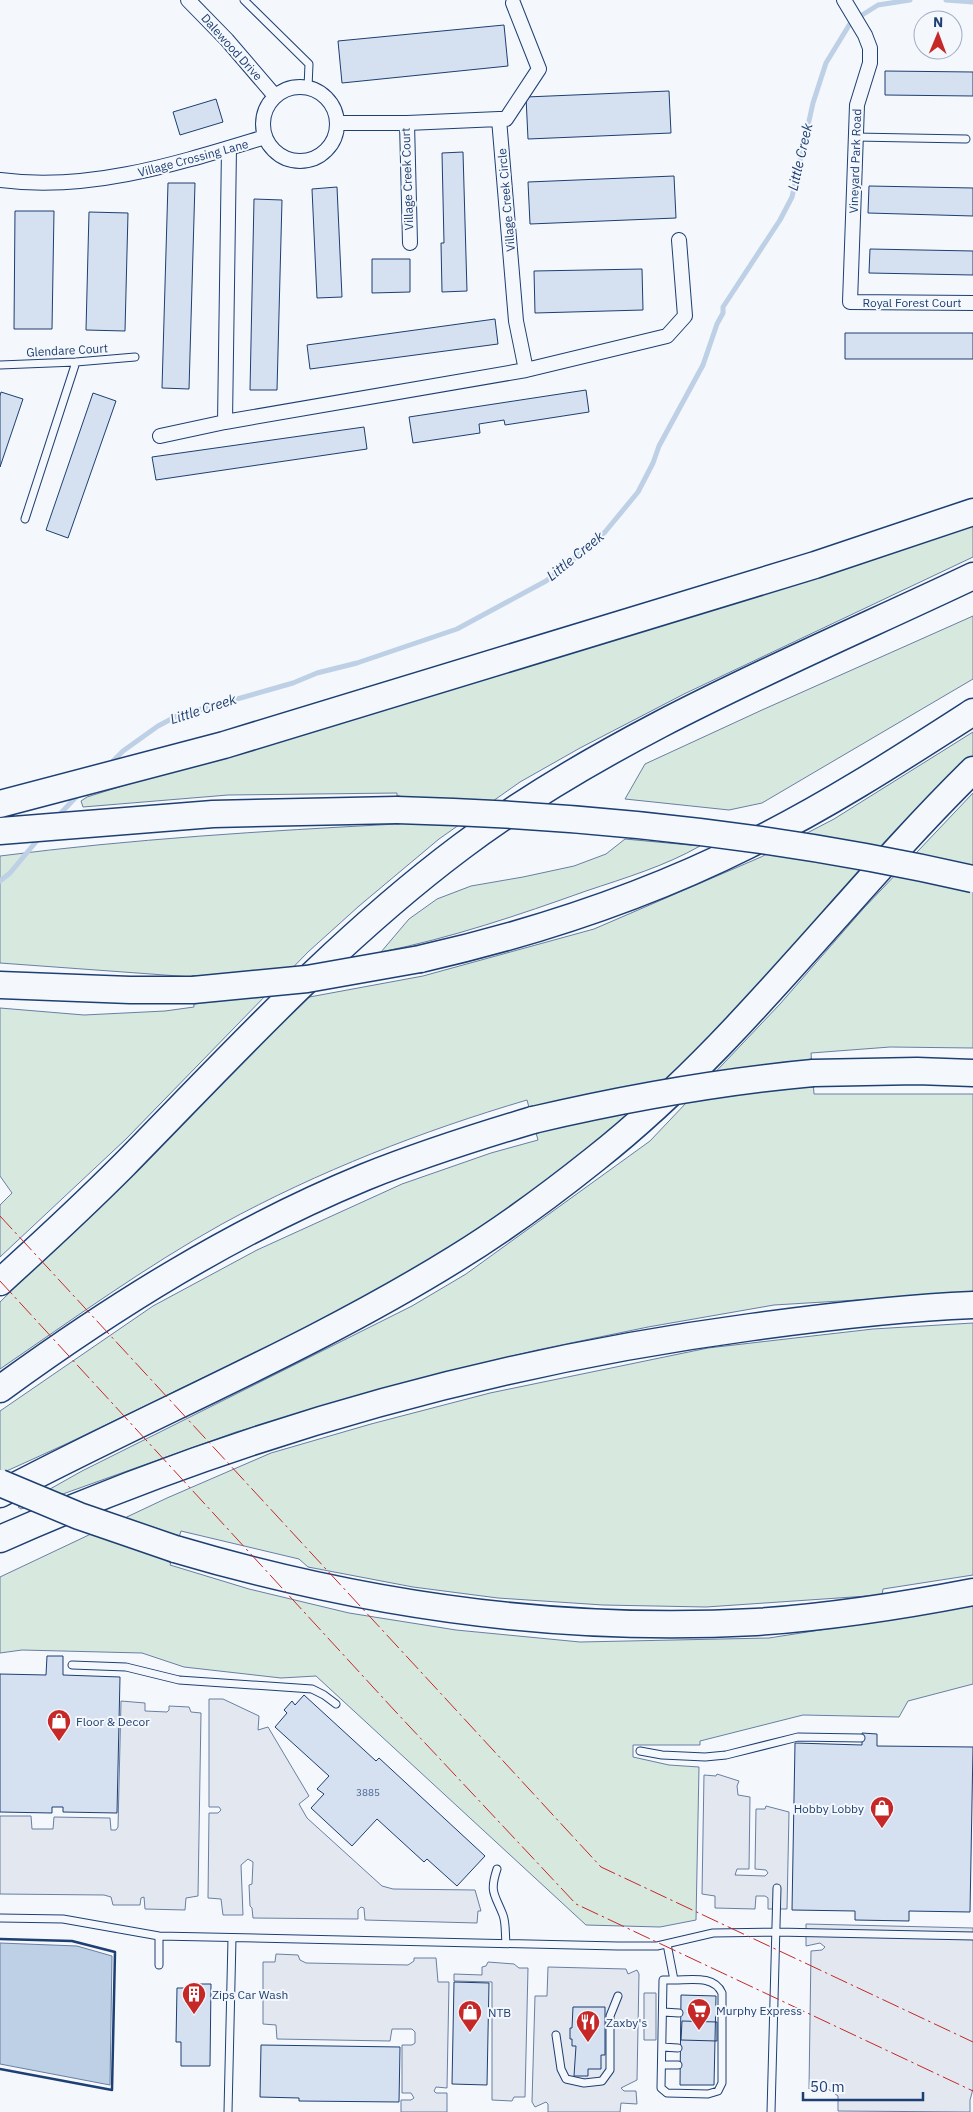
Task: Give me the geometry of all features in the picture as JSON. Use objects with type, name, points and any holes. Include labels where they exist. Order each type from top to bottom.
[{"type":"highway","points":[[0,804],[234,742],[796,571],[973,512]]},
{"type":"highway","points":[[0,1282],[60,1228],[115,1174],[328,958],[416,882],[463,845],[511,811],[663,724],[973,576]]},
{"type":"highway","points":[[0,985],[130,990],[193,990],[307,979],[420,959],[531,932],[586,914],[694,871],[748,846],[817,809],[973,712]]},
{"type":"highway","points":[[0,1494],[118,1433],[301,1344],[396,1294],[455,1260],[504,1228],[635,1125],[710,1054],[787,973],[904,841],[973,770]]},
{"type":"highway","points":[[0,831],[213,814],[397,810],[559,817],[685,829],[862,855],[973,879]]},
{"type":"highway","points":[[0,1390],[104,1316],[154,1285],[258,1227],[363,1178],[416,1157],[533,1120],[663,1092],[756,1078],[813,1073],[917,1071],[973,1073]]},
{"type":"highway","points":[[0,1538],[109,1493],[198,1460],[282,1432],[450,1384],[612,1349],[706,1333],[879,1312],[973,1306]]},
{"type":"highway","points":[[0,1483],[80,1516],[175,1549],[282,1578],[387,1600],[464,1612],[581,1622],[659,1624],[756,1622],[873,1610],[973,1592]]},
{"type":"street","name":"Dalewood Drive","points":[[188,0],[227,40],[275,96]]},
{"type":"street","name":"Vineyard Park Road","points":[[844,0],[859,22],[870,48],[870,63],[857,104],[850,302]]},
{"type":"street","points":[[407,123],[506,119],[539,69],[513,3]]},
{"type":"street","points":[[296,86],[308,87],[323,94],[334,107],[338,123],[337,131],[330,147],[316,158],[308,161],[299,161],[282,157],[275,152],[265,137],[263,119],[269,103],[275,96],[284,90],[296,86]]},
{"type":"street","name":"Village Creek Circle","points":[[499,119],[516,321],[526,370]]},
{"type":"street","name":"Village Creek Court","points":[[338,123],[407,123],[410,243]]},
{"type":"street","name":"Village Crossing Lane","points":[[0,180],[47,182],[129,175],[178,164],[265,137]]},
{"type":"street","points":[[225,422],[229,148]]},
{"type":"street","points":[[160,436],[225,422],[526,370],[667,336],[685,316],[679,240]]},
{"type":"street","name":"Royal Forest Court","points":[[850,302],[973,302]]},
{"type":"lane","points":[[244,0],[309,64],[308,87]]},
{"type":"lane","points":[[856,137],[966,139]]},
{"type":"lane","name":"Glendare Court","points":[[0,365],[76,362],[135,357]]},
{"type":"lane","points":[[26,519],[76,362]]},
{"type":"lane","points":[[72,1665],[126,1667],[179,1680],[312,1689],[336,1704]]},
{"type":"lane","points":[[640,1751],[662,1755],[705,1757],[726,1755],[798,1736],[861,1738]]},
{"type":"lane","points":[[498,1869],[493,1890],[494,1899],[504,1916],[506,1943]]},
{"type":"lane","points":[[771,2112],[777,1888]]},
{"type":"lane","points":[[0,1918],[63,1919],[159,1936],[646,1946],[667,1944],[713,1933],[776,1932],[973,1936]]},
{"type":"lane","points":[[159,1936],[159,1966]]},
{"type":"lane","points":[[228,2112],[232,1938]]},
{"type":"lane","points":[[667,1944],[674,1980]]},
{"type":"lane","points":[[664,1980],[674,1980],[705,1980],[719,1986],[722,1993],[719,2066],[722,2083],[718,2091],[708,2094],[667,2093],[661,2088],[664,1980]]},
{"type":"lane","points":[[556,2034],[561,2069],[566,2079],[584,2083],[602,2081],[610,2070],[610,2016],[618,1996]]},
{"type":"lane","points":[[663,2012],[679,2012]]},
{"type":"lane","points":[[662,2047],[678,2048]]},
{"type":"lane","points":[[662,2064],[678,2065]]},
{"type":"shaded area","points":[[973,520],[973,557],[684,694],[580,748],[520,782],[439,839],[359,906],[308,952],[126,1139],[0,1257],[0,1205],[12,1193],[0,1176],[0,1008],[84,1015],[165,1011],[194,1007],[192,977],[0,963],[0,856],[198,836],[397,824],[397,793],[228,795],[83,807],[81,801],[87,797]]},
{"type":"shaded area","points":[[973,616],[973,679],[762,803],[729,810],[625,799],[645,764]]},
{"type":"shaded area","points":[[973,732],[973,756],[904,826],[724,1024],[621,1124],[511,1210],[356,1304],[0,1474],[0,1411],[153,1306],[257,1250],[402,1184],[491,1153],[538,1140],[527,1100],[410,1139],[333,1170],[259,1205],[193,1241],[110,1294],[0,1369],[0,1302],[182,1124],[304,998],[423,976],[594,929],[761,857],[834,819]]},
{"type":"shaded area","points":[[973,793],[973,1048],[890,1047],[811,1053],[814,1094],[973,1094],[973,1293],[774,1305],[648,1327],[537,1350],[421,1379],[236,1432],[21,1509],[18,1507],[82,1471],[412,1306],[466,1274],[650,1141],[780,1004],[863,909]]},
{"type":"shaded area","points":[[625,839],[700,846],[673,860],[644,871],[510,917],[459,933],[381,952],[409,919],[437,899],[471,886],[574,866],[606,854]]},
{"type":"shaded area","points":[[973,1323],[973,1575],[883,1589],[882,1595],[706,1607],[603,1605],[498,1598],[413,1587],[308,1567],[299,1559],[181,1531],[170,1565],[249,1589],[349,1613],[456,1630],[580,1642],[769,1638],[973,1606],[973,1684],[908,1701],[899,1717],[803,1715],[700,1741],[700,1745],[633,1745],[633,1757],[669,1765],[699,1767],[696,1920],[660,1927],[586,1925],[316,1676],[281,1678],[184,1667],[142,1653],[22,1650],[0,1653],[0,1577],[167,1498],[271,1453],[371,1424],[490,1393],[708,1348],[873,1329]]},
{"type":"shaded area","points":[[209,1699],[223,1699],[259,1716],[258,1730],[268,1727],[309,1796],[299,1804],[307,1818],[382,1886],[393,1889],[475,1890],[481,1911],[478,1911],[477,1923],[365,1920],[364,1908],[361,1907],[358,1910],[358,1919],[253,1918],[250,1906],[249,1885],[252,1884],[253,1862],[248,1859],[241,1865],[243,1915],[223,1915],[221,1899],[208,1898],[209,1813],[218,1813],[221,1810],[219,1807],[209,1807]]},
{"type":"shaded area","points":[[121,1701],[145,1703],[145,1711],[167,1712],[169,1706],[189,1707],[191,1712],[201,1713],[198,1896],[186,1898],[185,1910],[145,1909],[144,1897],[141,1898],[140,1905],[113,1905],[111,1897],[104,1895],[0,1894],[0,1816],[31,1816],[32,1829],[53,1829],[54,1817],[110,1818],[111,1830],[116,1830],[118,1827]]},
{"type":"shaded area","points":[[717,1774],[739,1781],[737,1786],[738,1795],[750,1797],[749,1869],[737,1869],[735,1875],[765,1876],[768,1873],[766,1870],[755,1869],[756,1809],[765,1809],[766,1806],[789,1812],[787,1909],[768,1909],[768,1898],[765,1896],[756,1896],[755,1909],[715,1908],[715,1896],[702,1894],[704,1775],[716,1776]]},
{"type":"shaded area","points":[[806,1924],[973,1928],[973,2089],[970,2100],[970,2112],[838,2111],[838,2096],[828,2089],[809,2089],[811,1951],[822,1950],[825,1947],[820,1943],[806,1946]]},
{"type":"shaded area","points":[[276,1954],[298,1955],[300,1960],[306,1963],[408,1965],[414,1961],[414,1958],[436,1958],[438,1982],[449,1982],[447,2088],[436,2087],[434,2091],[436,2093],[447,2093],[447,2112],[401,2112],[401,2100],[411,2100],[414,2098],[411,2093],[402,2093],[402,2045],[412,2045],[415,2043],[415,2032],[412,2029],[392,2029],[390,2041],[277,2039],[276,2025],[263,2024],[263,1962],[275,1962]]},
{"type":"shaded area","points":[[488,1962],[514,1964],[519,1968],[528,1968],[525,2097],[514,2097],[512,2101],[492,2100],[492,1982],[454,1981],[454,1974],[482,1975],[482,1967],[486,1966]]},
{"type":"shaded area","points":[[548,1967],[626,1969],[628,1974],[637,1970],[639,1974],[637,2080],[621,2088],[624,2091],[636,2091],[637,2104],[621,2103],[620,2112],[548,2112],[548,2104],[546,2102],[535,2107],[532,2102],[535,1996],[547,1996]]},
{"type":"shaded area","points":[[644,1993],[656,1993],[656,2040],[644,2040]]},
{"type":"water","points":[[0,1943],[77,1946],[112,1956],[110,2085],[0,2064]]},
{"type":"building","points":[[504,25],[508,66],[342,83],[338,41]]},
{"type":"building","points":[[885,71],[973,72],[973,96],[885,95]]},
{"type":"building","points":[[669,91],[671,133],[528,139],[526,97]]},
{"type":"building","points":[[216,99],[223,122],[180,135],[173,112]]},
{"type":"building","points":[[463,152],[467,291],[442,292],[441,243],[444,243],[442,153]]},
{"type":"building","points":[[674,176],[676,218],[530,224],[528,182]]},
{"type":"building","points":[[168,183],[195,183],[189,389],[162,388]]},
{"type":"building","points":[[869,186],[973,188],[973,216],[868,213]]},
{"type":"building","points":[[337,187],[342,297],[317,298],[312,189]]},
{"type":"building","points":[[254,199],[282,200],[277,390],[250,390]]},
{"type":"building","points":[[15,211],[54,211],[52,329],[14,329]]},
{"type":"building","points":[[89,212],[128,213],[125,331],[86,330]]},
{"type":"building","points":[[870,249],[973,251],[973,275],[869,273]]},
{"type":"building","points":[[372,259],[410,259],[410,292],[372,293]]},
{"type":"building","points":[[642,269],[643,310],[535,313],[534,271]]},
{"type":"building","points":[[495,319],[498,344],[310,369],[307,345]]},
{"type":"building","points":[[845,333],[973,333],[973,359],[845,359]]},
{"type":"building","points":[[586,390],[589,412],[505,425],[504,420],[479,424],[480,433],[413,443],[409,417]]},
{"type":"building","points":[[1,392],[23,399],[0,467],[0,396]]},
{"type":"building","points":[[93,393],[116,401],[68,538],[46,530]]},
{"type":"building","points":[[364,427],[367,449],[156,480],[152,457]]},
{"type":"building","name":"Floor & Decor","points":[[47,1656],[63,1656],[63,1675],[120,1677],[117,1813],[63,1812],[63,1807],[52,1807],[52,1813],[0,1812],[0,1674],[46,1675]]},
{"type":"building","points":[[304,1695],[376,1761],[379,1758],[485,1856],[457,1886],[427,1859],[424,1862],[377,1819],[352,1846],[311,1808],[324,1794],[317,1789],[329,1776],[275,1727],[287,1713],[284,1710],[292,1701],[295,1705]]},
{"type":"building","name":"Hobby Lobby","points":[[862,1733],[877,1734],[877,1746],[973,1747],[970,1912],[909,1911],[909,1921],[855,1920],[855,1911],[792,1910],[795,1743],[862,1745]]},
{"type":"building","name":"NTB","points":[[454,1982],[489,1983],[487,2085],[452,2084]]},
{"type":"building","name":"Zips Car Wash","points":[[192,1984],[211,1984],[210,2066],[181,2066],[181,2042],[176,2042],[177,1988],[192,1988]]},
{"type":"building","name":"Murphy Express","points":[[681,1995],[716,1996],[714,2085],[680,2085]]},
{"type":"building","name":"Zaxby's","points":[[573,2007],[605,2007],[605,2055],[601,2055],[601,2069],[588,2069],[588,2076],[574,2076],[576,2046],[572,2046],[572,2039],[570,2039]]},
{"type":"building","name":"Murphy Express","points":[[682,2021],[717,2022],[717,2041],[681,2040]]},
{"type":"building","points":[[261,2045],[400,2047],[399,2102],[299,2101],[299,2098],[260,2097]]},
{"type":"waterway","name":"Little Creek","points":[[110,764],[123,751],[158,726],[177,716],[293,683],[317,673],[357,663],[457,629],[546,581],[605,532],[638,492],[653,463],[659,446],[703,365],[717,324],[723,313],[723,307],[780,220],[792,197],[813,103],[826,63],[851,22],[878,5],[910,0]]},
{"type":"waterway","name":"Little Creek","points":[[946,0],[973,2]]},
{"type":"waterway","name":"Little Creek","points":[[57,817],[79,794]]},
{"type":"waterway","name":"Little Creek","points":[[0,881],[10,873],[40,837]]},
{"type":"wall","points":[[0,1939],[72,1941],[115,1952],[112,2090],[0,2069]]},
{"type":"power","points":[[0,1216],[601,1867],[973,2042]]},
{"type":"power","points":[[0,1281],[395,1711],[576,1904],[973,2091]]},
{"type":"place","name":"Floor & Decor","points":[[59,1742]]},
{"type":"place","name":"Hobby Lobby","points":[[882,1829]]},
{"type":"place","name":"Zips Car Wash","points":[[194,2015]]},
{"type":"place","name":"Murphy Express","points":[[699,2031]]},
{"type":"place","name":"NTB","points":[[470,2033]]},
{"type":"place","name":"Zaxby's","points":[[588,2043]]}]
